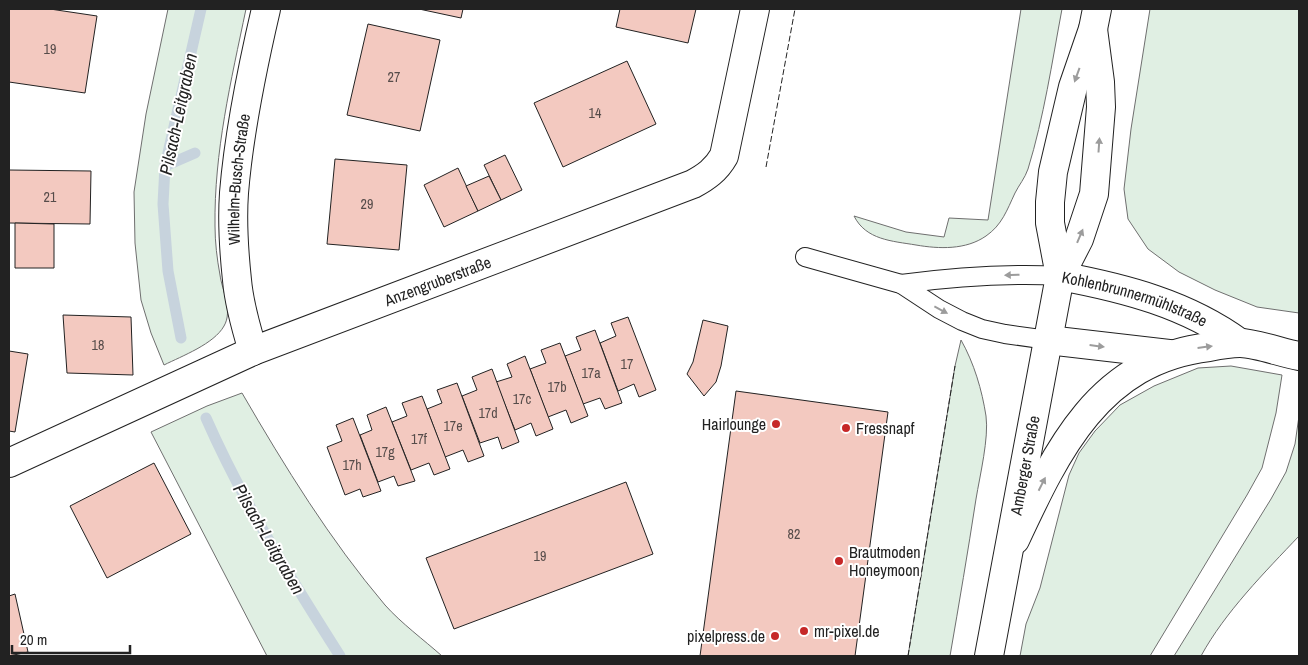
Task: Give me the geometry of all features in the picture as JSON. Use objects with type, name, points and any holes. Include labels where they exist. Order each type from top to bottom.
[{"type":"street","name":"Wilhelm-Busch-Straße","points":[[253,351],[244,320],[237,282],[234,194],[245,114],[266,9]]},
{"type":"street","name":"Anzengruberstraße","points":[[9,463],[253,351],[693,184],[709,175],[720,164],[724,156],[756,9]]},
{"type":"street","name":"Amberger Straße","points":[[1060,276],[1050,223],[1053,172],[1073,87],[1095,19]]},
{"type":"street","name":"Amberger Straße","points":[[989,656],[1060,276],[1079,239],[1094,194],[1101,107],[1095,19]]},
{"type":"street","name":"Kohlenbrunnermühlstraße","points":[[1060,276],[1134,292],[1193,314],[1221,329],[1240,343]]},
{"type":"street","name":"Kohlenbrunnermühlstraße","points":[[1048,340],[1171,354]]},
{"type":"street","name":"Kohlenbrunnermühlstraße","points":[[1006,560],[1050,469],[1076,427],[1098,401],[1126,377],[1149,363],[1171,354],[1197,348],[1240,343],[1299,356]]},
{"type":"lane","name":"Kohlenbrunnermühlstraße","points":[[805,257],[901,284],[939,309],[962,321],[982,328],[1005,334],[1048,340]]},
{"type":"lane","name":"Kohlenbrunnermühlstraße","points":[[901,284],[978,276],[1029,274],[1060,276]]},
{"type":"green space","points":[[168,9],[246,9],[224,117],[215,198],[217,257],[227,307],[226,320],[219,332],[205,344],[164,365],[151,333],[141,300],[135,243],[134,192],[146,114]]},
{"type":"green space","points":[[1021,9],[1062,9],[1034,149],[1028,169],[1000,222],[992,232],[978,241],[952,247],[934,247],[898,242],[880,238],[865,230],[854,216],[906,232],[944,237],[949,218],[988,220]]},
{"type":"green space","points":[[1150,9],[1299,9],[1299,313],[1257,307],[1215,290],[1179,272],[1148,249],[1128,219],[1124,189],[1131,129]]},
{"type":"green space","points":[[961,340],[977,377],[986,416],[984,457],[950,656],[908,656],[955,366]]},
{"type":"green space","points":[[1231,366],[1282,375],[1276,413],[1262,468],[1150,656],[1020,656],[1026,624],[1040,588],[1069,475],[1079,453],[1095,431],[1120,405],[1154,386],[1198,368]]},
{"type":"green space","points":[[242,393],[327,529],[365,580],[391,612],[442,656],[267,656],[151,432],[207,406]]},
{"type":"green space","points":[[1299,416],[1299,536],[1259,578],[1234,608],[1201,656],[1174,656],[1286,472],[1295,444]]},
{"type":"building","points":[[9,9],[50,9],[97,16],[85,93],[9,82]]},
{"type":"building","points":[[419,9],[463,9],[461,18]]},
{"type":"building","points":[[620,9],[696,9],[688,43],[616,27]]},
{"type":"building","points":[[368,24],[440,40],[420,131],[347,115]]},
{"type":"building","points":[[627,61],[656,124],[563,167],[534,103]]},
{"type":"building","points":[[505,155],[522,190],[501,200],[484,165]]},
{"type":"building","points":[[335,159],[407,165],[399,250],[327,244]]},
{"type":"building","points":[[458,168],[478,211],[444,227],[424,185]]},
{"type":"building","points":[[9,170],[91,171],[90,224],[9,223]]},
{"type":"building","points":[[489,176],[501,200],[478,211],[466,186]]},
{"type":"building","points":[[15,223],[54,224],[54,268],[15,268]]},
{"type":"building","points":[[63,315],[131,317],[133,375],[67,373]]},
{"type":"building","points":[[628,317],[656,390],[639,397],[634,384],[618,391],[600,343],[616,336],[611,323]]},
{"type":"building","points":[[703,320],[728,326],[721,366],[716,382],[704,396],[687,374],[693,362]]},
{"type":"building","points":[[595,330],[622,403],[605,409],[600,398],[583,404],[565,356],[581,350],[576,337]]},
{"type":"building","points":[[560,343],[588,416],[571,423],[566,410],[548,417],[530,369],[546,363],[541,350]]},
{"type":"building","points":[[9,351],[28,354],[15,432],[9,431]]},
{"type":"building","points":[[525,356],[553,429],[536,436],[531,423],[515,430],[496,382],[512,377],[507,364]]},
{"type":"building","points":[[492,369],[519,442],[502,449],[498,437],[480,443],[462,396],[477,390],[472,377]]},
{"type":"building","points":[[457,383],[484,456],[468,462],[463,450],[445,457],[427,409],[442,403],[437,390]]},
{"type":"building","points":[[736,391],[888,412],[855,656],[700,656]]},
{"type":"building","points":[[422,396],[450,469],[434,475],[429,463],[411,470],[392,422],[407,416],[402,403]]},
{"type":"building","points":[[386,407],[415,481],[398,486],[394,476],[378,482],[360,435],[372,430],[367,415]]},
{"type":"building","points":[[353,418],[381,491],[363,497],[360,489],[345,495],[327,447],[342,441],[336,425]]},
{"type":"building","points":[[154,463],[191,534],[107,578],[70,506]]},
{"type":"building","points":[[626,482],[653,554],[454,629],[426,558]]},
{"type":"building","points":[[15,594],[28,652],[9,656],[9,596]]},
{"type":"waterway","name":"Pilsach-Leitgraben","points":[[181,338],[168,271],[163,204],[165,166],[201,9]]},
{"type":"waterway","points":[[165,166],[195,153]]},
{"type":"waterway","name":"Pilsach-Leitgraben","points":[[206,418],[252,510],[340,656]]},
{"type":"fence","points":[[766,167],[795,9]]},
{"type":"fence","points":[[908,656],[955,366]]},
{"type":"place","name":"Hairlounge","points":[[776,424]]},
{"type":"place","name":"Fressnapf","points":[[846,428]]},
{"type":"place","name":"Brautmoden Honeymoon","points":[[839,561]]},
{"type":"place","name":"mr-pixel.de","points":[[804,631]]},
{"type":"place","name":"pixelpress.de","points":[[775,636]]}]
